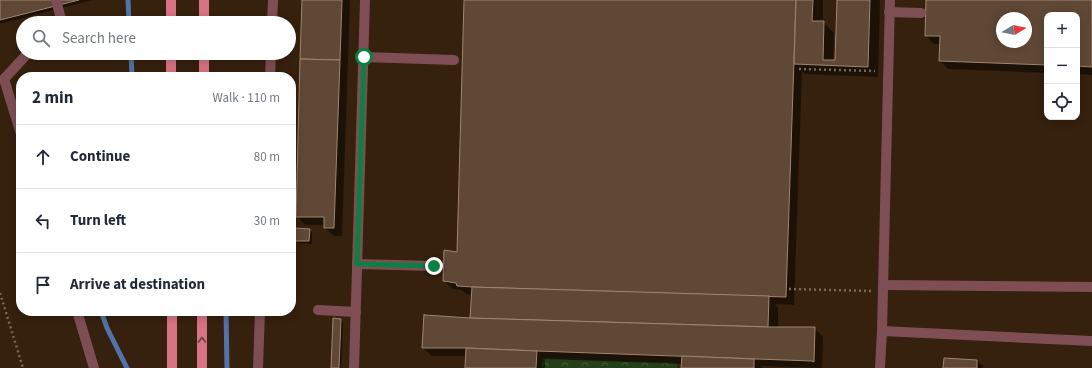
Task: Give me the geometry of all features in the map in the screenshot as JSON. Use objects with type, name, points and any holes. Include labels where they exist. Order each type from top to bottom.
[{"type":"main road","points":[[171,0],[171,16]]},
{"type":"main road","points":[[204,0],[204,16]]},
{"type":"main road","points":[[171,60],[172,72]]},
{"type":"main road","points":[[204,60],[204,72]]},
{"type":"main road","points":[[172,316],[172,368]]},
{"type":"main road","points":[[202,316],[202,368]]},
{"type":"lane","points":[[56,0],[60,16]]},
{"type":"lane","points":[[272,16],[273,0]]},
{"type":"lane","points":[[354,368],[365,0]]},
{"type":"lane","points":[[880,368],[890,0]]},
{"type":"lane","points":[[889,12],[921,13]]},
{"type":"lane","points":[[364,57],[454,60]]},
{"type":"lane","points":[[16,119],[2,78],[21,60]]},
{"type":"lane","points":[[270,60],[270,72]]},
{"type":"lane","points":[[357,264],[434,266]]},
{"type":"lane","points":[[883,288],[1092,287]]},
{"type":"lane","points":[[318,310],[356,312]]},
{"type":"lane","points":[[78,316],[94,368]]},
{"type":"lane","points":[[258,368],[260,316]]},
{"type":"lane","points":[[882,331],[1092,341]]},
{"type":"path","points":[[799,69],[888,72]]},
{"type":"path","points":[[790,289],[883,288]]},
{"type":"path","points":[[0,293],[23,368]]},
{"type":"green space","points":[[542,358],[677,363],[677,368],[542,368]]},
{"type":"building","points":[[0,0],[79,0],[0,20]]},
{"type":"building","points":[[302,0],[342,0],[340,60],[300,59]]},
{"type":"building","points":[[464,0],[796,0],[786,297],[472,287],[457,286],[456,283],[443,281],[444,250],[457,252]]},
{"type":"building","points":[[796,0],[813,0],[812,21],[824,21],[823,60],[835,60],[837,0],[870,0],[868,67],[794,64]]},
{"type":"building","points":[[926,0],[1092,0],[1092,67],[1080,66],[1080,12],[1044,12],[1044,65],[939,61],[940,36],[925,36]]},
{"type":"building","points":[[300,59],[340,60],[334,228],[324,228],[324,217],[296,217]]},
{"type":"building","points":[[296,228],[310,229],[309,241],[296,241]]},
{"type":"building","points":[[472,287],[769,296],[768,327],[470,318]]},
{"type":"building","points":[[424,314],[470,318],[768,327],[815,327],[814,362],[466,348],[422,348]]},
{"type":"building","points":[[333,318],[341,319],[339,368],[331,368]]},
{"type":"building","points":[[466,348],[537,351],[536,368],[465,368]]},
{"type":"building","points":[[682,356],[754,359],[754,368],[681,368]]},
{"type":"building","points":[[944,358],[977,360],[977,368],[943,368]]},
{"type":"waterway","points":[[128,0],[129,16]]},
{"type":"waterway","points":[[131,60],[132,72]]},
{"type":"waterway","points":[[103,316],[107,328],[127,368]]},
{"type":"waterway","points":[[226,316],[227,368]]},
{"type":"route","points":[[364,57],[357,264],[434,266]]}]
